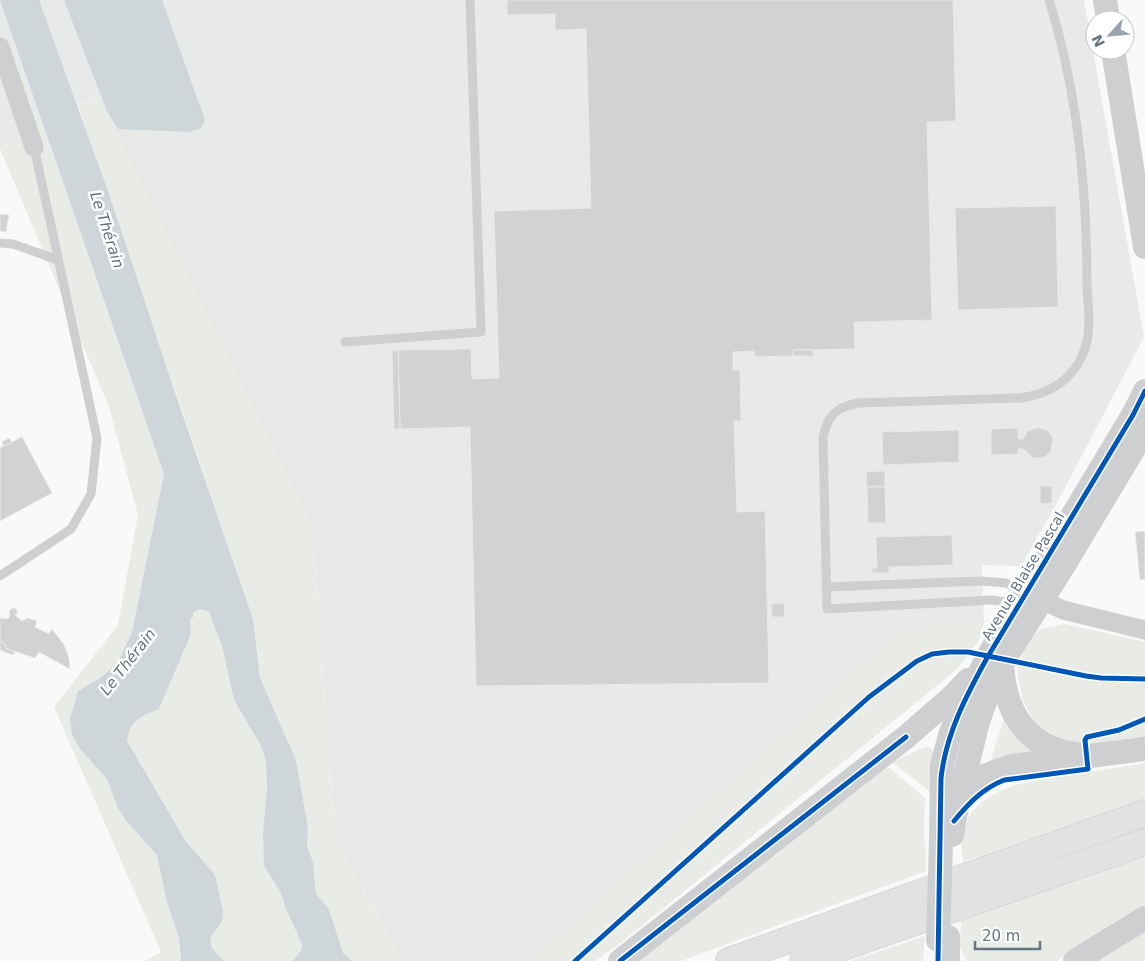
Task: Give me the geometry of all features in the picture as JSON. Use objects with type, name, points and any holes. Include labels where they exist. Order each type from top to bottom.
[{"type":"main road","points":[[730,961],[1145,813]]},
{"type":"main road","points":[[803,961],[1145,842]]},
{"type":"street","points":[[0,47],[34,147]]},
{"type":"street","points":[[1115,60],[1145,247]]},
{"type":"street","points":[[1126,60],[1145,146]]},
{"type":"street","name":"Avenue Blaise Pascal","points":[[1030,604],[1145,391]]},
{"type":"street","name":"Avenue Blaise Pascal","points":[[948,961],[941,946],[946,842],[941,813],[941,778],[947,744],[961,708],[994,661],[1145,430]]},
{"type":"street","points":[[1030,604],[1056,607],[1077,614],[1145,630]]},
{"type":"street","points":[[620,961],[906,737],[994,661],[1011,709],[1028,733],[1056,750],[1086,756]]},
{"type":"street","name":"Avenue Blaise Pascal","points":[[946,842],[954,821],[994,661]]},
{"type":"street","points":[[906,737],[928,734],[947,744],[959,756],[962,763],[962,786]]},
{"type":"street","points":[[941,813],[962,786],[1001,769],[1145,749]]},
{"type":"street","points":[[1075,961],[1145,918]]},
{"type":"lane","points":[[345,342],[481,332],[470,0]]},
{"type":"lane","points":[[1030,604],[992,600],[827,609],[823,438],[827,422],[833,414],[842,408],[858,403],[1021,398],[1046,393],[1065,379],[1074,369],[1085,349],[1088,325],[1087,274],[1084,200],[1076,121],[1069,76],[1049,0]]},
{"type":"lane","points":[[0,576],[71,529],[91,494],[97,438],[34,147]]},
{"type":"lane","points":[[0,243],[13,244],[58,260]]},
{"type":"lane","points":[[826,587],[980,581],[1006,583],[1030,604]]},
{"type":"shaded area","points":[[0,0],[1084,0],[1086,10],[1085,60],[1095,60],[1144,337],[1058,501],[1021,566],[982,565],[984,622],[903,629],[531,961],[402,961],[335,838],[312,526],[97,95],[0,149]]},
{"type":"shaded area","points":[[98,95],[312,526],[335,838],[402,961],[352,961],[343,953],[329,909],[316,894],[313,862],[307,845],[308,828],[296,760],[260,678],[253,619],[78,106]]},
{"type":"shaded area","points":[[43,125],[164,474],[132,632],[120,658],[110,670],[78,691],[72,734],[80,749],[107,779],[127,822],[157,854],[167,903],[179,938],[181,961],[145,961],[161,952],[54,707],[118,625],[138,515],[109,407],[0,149]]},
{"type":"shaded area","points":[[202,609],[209,612],[222,646],[234,700],[260,744],[266,760],[267,787],[263,833],[264,866],[281,893],[302,944],[302,949],[293,961],[224,961],[212,948],[210,938],[215,930],[215,875],[185,840],[127,741],[128,734],[137,720],[159,709],[191,634],[190,622],[192,614]]},
{"type":"shaded area","points":[[984,622],[978,642],[955,671],[623,941],[595,961],[531,961],[903,629]]},
{"type":"shaded area","points":[[1065,624],[1145,642],[1145,739],[1098,745],[1067,745],[1045,733],[1033,721],[1022,698],[1017,672],[1027,641],[1041,629]]},
{"type":"shaded area","points":[[1005,716],[1037,753],[989,766]]},
{"type":"shaded area","points":[[925,747],[932,749],[935,754],[932,793],[892,762]]},
{"type":"shaded area","points":[[1145,763],[1145,799],[963,862],[961,843],[967,820],[973,811],[990,796],[1023,783]]},
{"type":"shaded area","points":[[887,766],[925,798],[926,871],[681,961],[633,961]]},
{"type":"shaded area","points":[[1145,854],[1145,907],[1056,961],[967,961],[960,948],[961,919]]},
{"type":"shaded area","points":[[1145,932],[1145,961],[1098,961]]},
{"type":"shaded area","points":[[925,936],[923,961],[850,961]]},
{"type":"water","name":"Le Thérain","points":[[0,0],[39,0],[109,194],[253,619],[260,678],[296,760],[308,828],[307,845],[313,862],[316,894],[329,909],[343,953],[352,961],[293,961],[302,949],[302,944],[281,893],[264,866],[263,833],[267,787],[266,760],[260,744],[234,700],[222,646],[209,612],[197,610],[193,613],[193,617],[190,620],[191,634],[159,709],[134,723],[128,734],[127,741],[185,840],[215,875],[223,912],[222,921],[210,938],[212,948],[224,961],[181,961],[179,938],[167,903],[157,855],[127,822],[118,808],[107,779],[80,749],[72,734],[70,719],[78,691],[110,670],[120,658],[132,632],[164,474]]},
{"type":"water","points":[[64,0],[162,0],[205,120],[201,128],[189,132],[118,129],[107,111]]},
{"type":"building","points":[[507,0],[953,0],[956,121],[927,122],[932,320],[854,322],[855,349],[793,350],[793,356],[755,357],[754,351],[733,352],[733,370],[740,370],[741,421],[734,421],[737,512],[765,511],[769,683],[476,686],[470,427],[400,429],[398,350],[471,349],[472,379],[499,378],[494,211],[591,208],[586,29],[555,30],[555,14],[507,15]]},
{"type":"building","points":[[1056,206],[1058,307],[958,310],[955,208]]},
{"type":"building","points":[[0,214],[9,215],[6,232],[0,231]]},
{"type":"building","points":[[398,350],[400,429],[394,429],[392,351]]},
{"type":"building","points":[[793,350],[813,350],[813,356],[793,356]]},
{"type":"building","points":[[1018,428],[1018,439],[1023,439],[1028,431],[1036,428],[1048,431],[1053,438],[1051,451],[1045,457],[1037,458],[1033,458],[1024,449],[1018,449],[1018,454],[991,455],[991,429]]},
{"type":"building","points":[[959,430],[959,462],[883,465],[882,432]]},
{"type":"building","points":[[22,437],[52,493],[0,521],[0,448]]},
{"type":"building","points":[[9,438],[12,442],[4,446],[2,442]]},
{"type":"building","points":[[885,471],[885,487],[867,487],[866,472]]},
{"type":"building","points":[[1040,486],[1052,486],[1052,503],[1040,504]]},
{"type":"building","points":[[867,487],[885,487],[886,523],[868,523]]},
{"type":"building","points":[[1145,531],[1145,579],[1140,580],[1135,532]]},
{"type":"building","points":[[952,535],[953,565],[889,567],[889,573],[872,573],[872,568],[877,568],[876,537]]},
{"type":"building","points":[[785,603],[784,617],[772,617],[771,604]]},
{"type":"building","points":[[13,608],[18,612],[15,615],[22,621],[28,618],[37,621],[35,627],[49,634],[52,629],[64,645],[69,658],[70,669],[39,652],[35,658],[5,648],[6,645],[0,641],[0,618],[8,619],[10,616],[9,611]]},
{"type":"building","points":[[0,641],[6,645],[5,648],[15,652],[13,655],[0,650]]},
{"type":"cycle path","points":[[938,961],[941,778],[952,731],[987,658],[1133,415],[1145,391]]},
{"type":"cycle path","points":[[575,961],[869,697],[917,661],[932,654],[968,652],[1086,676],[1145,679]]},
{"type":"cycle path","points":[[954,821],[976,797],[1004,780],[1088,769],[1085,740],[1087,737],[1119,730],[1145,719]]},
{"type":"cycle path","points":[[620,961],[906,737]]}]
